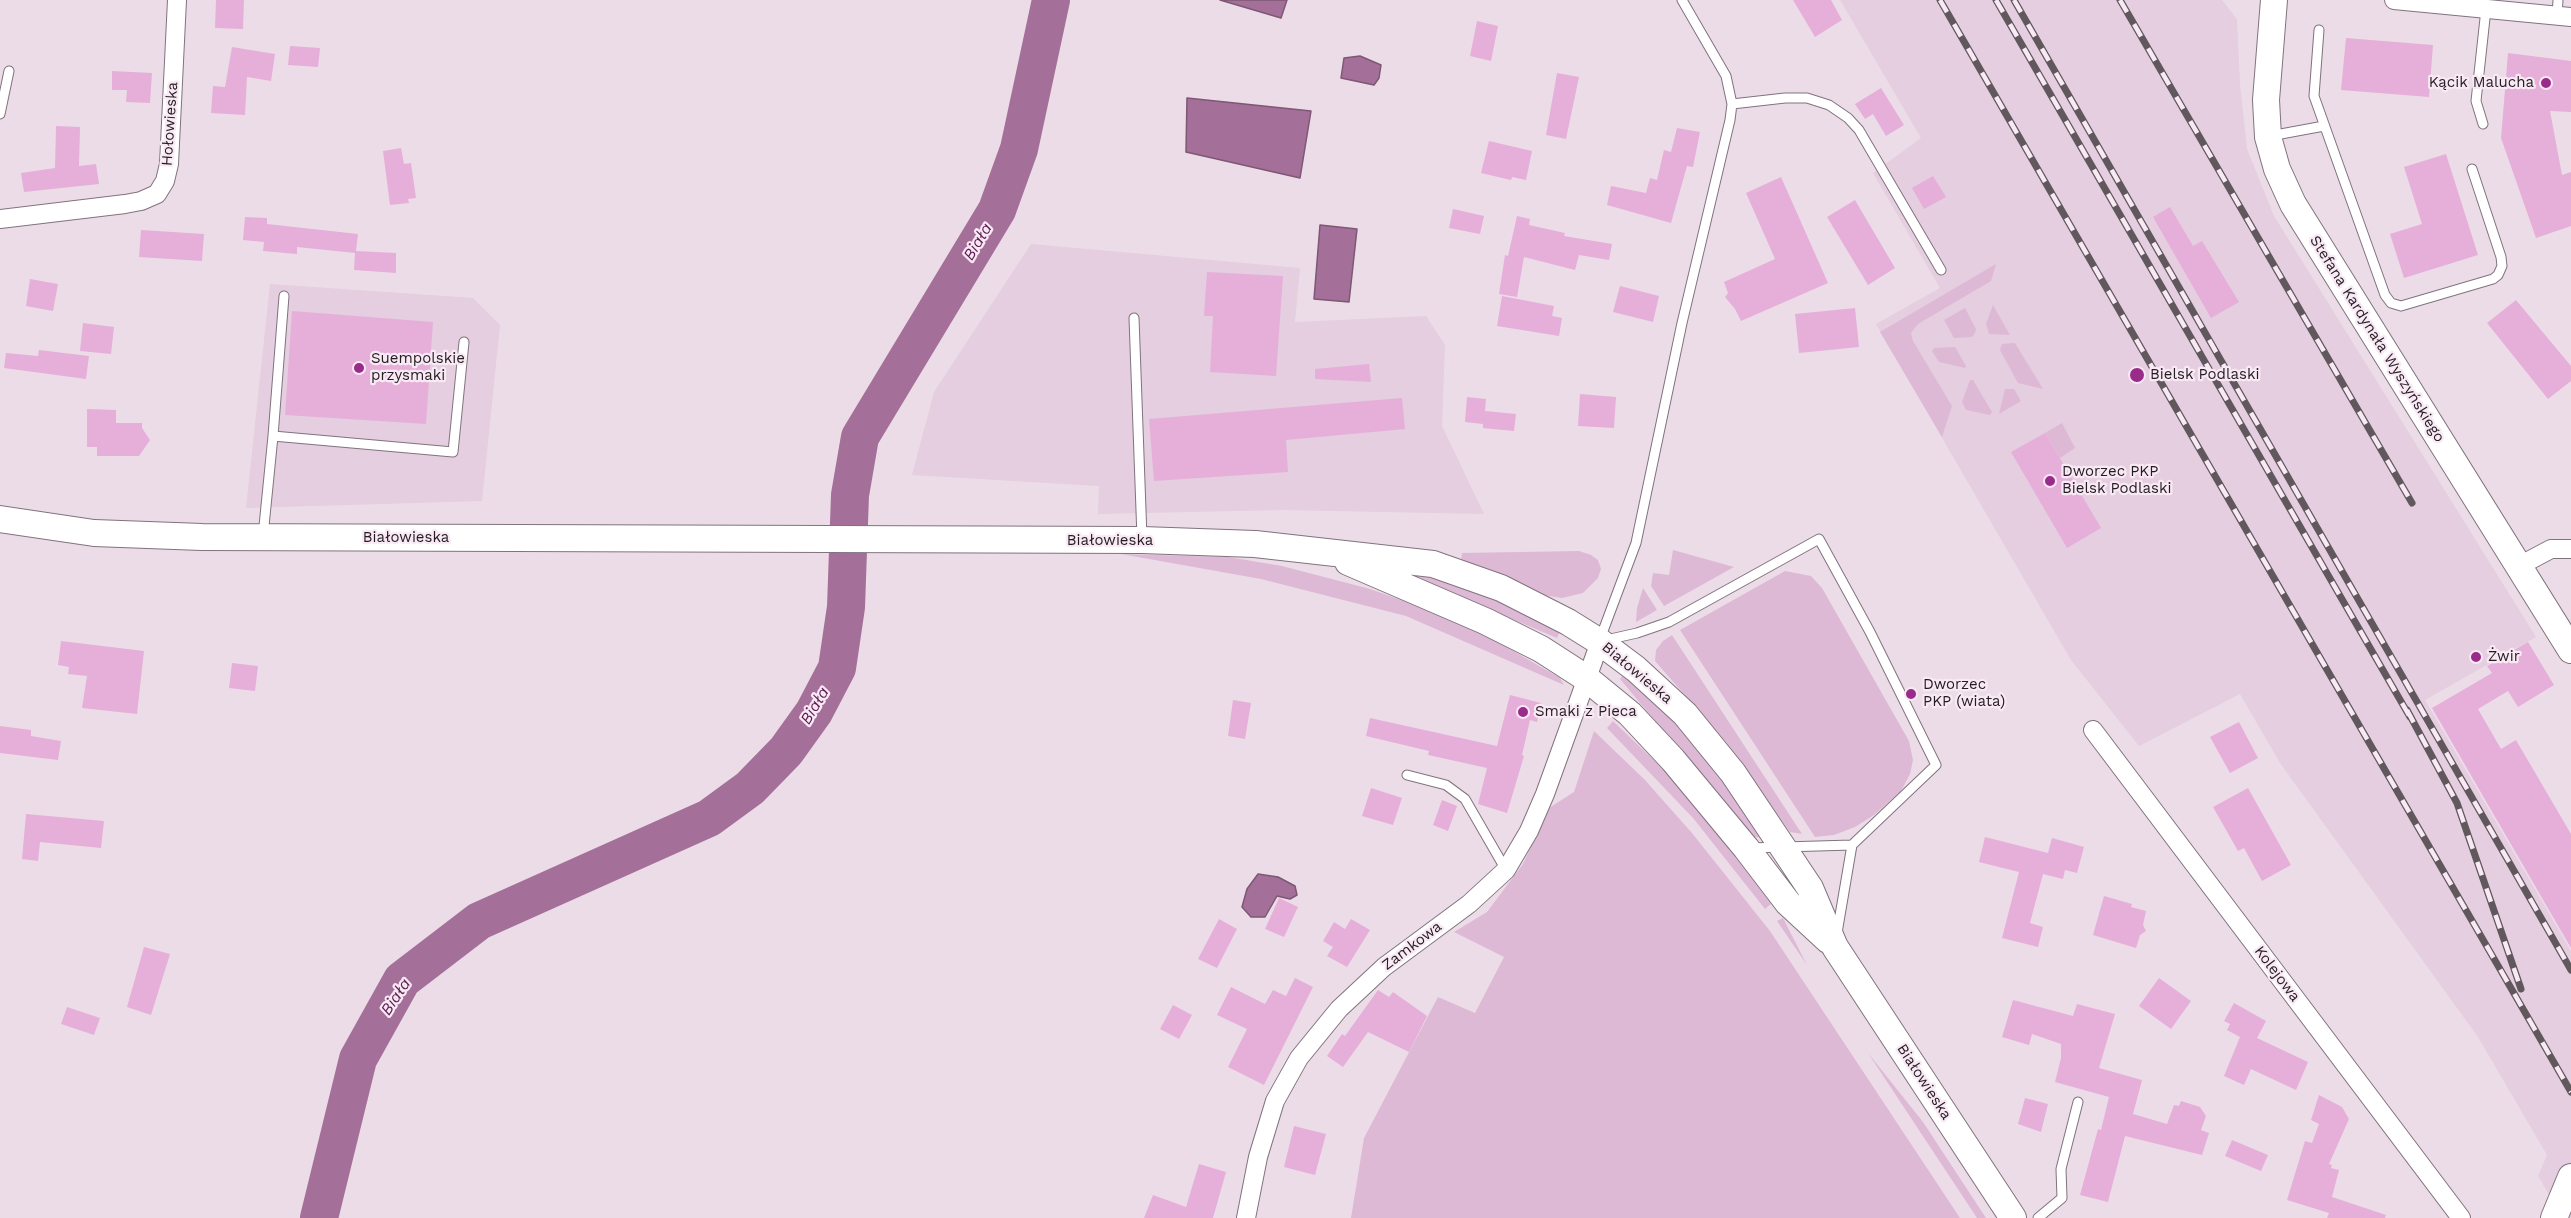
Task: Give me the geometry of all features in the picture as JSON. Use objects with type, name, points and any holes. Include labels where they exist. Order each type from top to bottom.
[{"type":"main road","name":"Stefana Kardynała Wyszyńskiego","points":[[2274,0],[2266,100],[2268,136],[2277,169],[2293,204],[2571,650]]},
{"type":"main road","name":"Białowieska","points":[[0,519],[94,533],[263,538],[1142,540],[1255,544],[1433,564],[1501,588],[1568,622],[1636,669],[1685,714],[1733,773],[1810,888],[1835,947],[2013,1218]]},
{"type":"main road","name":"Białowieska","points":[[1325,552],[1485,621],[1541,649],[1586,678],[1630,714],[1666,752],[1746,848],[1788,903],[1835,947]]},
{"type":"main road","points":[[2554,1218],[2571,1177]]},
{"type":"street","name":"Hołowieska","points":[[0,219],[125,204],[141,201],[157,194],[165,181],[169,164],[177,0]]},
{"type":"street","points":[[2394,0],[2486,9],[2562,11]]},
{"type":"street","points":[[2519,566],[2551,549],[2571,549]]},
{"type":"street","name":"Zamkowa","points":[[1246,1218],[1258,1157],[1275,1101],[1299,1058],[1339,1009],[1384,967],[1469,904],[1506,870],[1529,831],[1545,794],[1600,642]]},
{"type":"street","name":"Kolejowa","points":[[2093,730],[2461,1218]]},
{"type":"lane","points":[[1600,642],[1636,543],[1682,323],[1730,120],[1732,104],[1726,76],[1682,0]]},
{"type":"lane","points":[[2483,124],[2476,101],[2486,9]]},
{"type":"lane","points":[[2319,30],[2314,96],[2385,295],[2391,303],[2401,306],[2493,279],[2498,275],[2502,266],[2501,257],[2472,169]]},
{"type":"lane","points":[[0,114],[9,71]]},
{"type":"lane","points":[[1732,104],[1808,98],[1829,105],[1848,117],[1859,130],[1941,270]]},
{"type":"lane","points":[[2268,136],[2324,126]]},
{"type":"lane","points":[[263,538],[284,296]]},
{"type":"lane","points":[[1134,318],[1142,540]]},
{"type":"lane","points":[[273,436],[453,452],[464,342]]},
{"type":"lane","points":[[1600,642],[1669,622],[1819,539],[1870,632],[1936,765],[1852,845],[1835,947]]},
{"type":"lane","points":[[1407,776],[1446,785],[1465,799],[1506,870]]},
{"type":"lane","points":[[1746,848],[1852,845]]},
{"type":"lane","points":[[2038,1218],[2062,1198],[2061,1169],[2078,1102]]},
{"type":"shaded area","points":[[1220,0],[1287,0],[1281,18]]},
{"type":"shaded area","points":[[1840,0],[2222,0],[2237,19],[2240,84],[2247,149],[2274,216],[2536,637],[2425,700],[2571,951],[2571,1218],[2563,1218],[2538,1176],[2547,1155],[2478,1037],[2280,763],[2240,694],[2139,746],[2071,660],[1876,324],[1940,288],[1873,173],[1921,138]]},
{"type":"shaded area","points":[[1360,56],[1381,65],[1379,78],[1374,85],[1341,78],[1344,58]]},
{"type":"shaded area","points":[[1187,98],[1311,111],[1300,178],[1186,152]]},
{"type":"shaded area","points":[[1320,225],[1357,229],[1349,302],[1314,299]]},
{"type":"shaded area","points":[[1031,244],[1300,268],[1295,322],[1426,316],[1445,345],[1442,426],[1484,514],[1283,510],[1098,514],[1099,486],[912,475],[934,392]]},
{"type":"shaded area","points":[[1996,264],[1991,281],[1918,324],[1911,333],[1913,341],[1952,406],[1942,437],[1880,332]]},
{"type":"shaded area","points":[[270,284],[473,298],[500,325],[482,501],[246,508]]},
{"type":"shaded area","points":[[1993,305],[2010,335],[1989,334],[1986,324]]},
{"type":"shaded area","points":[[1965,308],[1976,329],[1975,333],[1972,337],[1954,338],[1944,320]]},
{"type":"shaded area","points":[[2015,343],[2043,389],[2018,383],[2000,350],[2002,344]]},
{"type":"shaded area","points":[[1955,347],[1965,368],[1939,362],[1932,351],[1934,348]]},
{"type":"shaded area","points":[[1970,380],[1973,380],[1992,412],[1990,415],[1966,410],[1962,402]]},
{"type":"shaded area","points":[[2005,389],[2014,389],[2021,401],[1999,414]]},
{"type":"shaded area","points":[[2062,423],[2075,448],[2060,458],[2045,433]]},
{"type":"shaded area","points":[[1673,550],[1734,567],[1664,606],[1651,586],[1653,573],[1669,575]]},
{"type":"shaded area","points":[[1579,551],[1598,560],[1601,569],[1598,578],[1583,593],[1562,598],[1542,595],[1461,560],[1462,553]]},
{"type":"shaded area","points":[[1121,554],[1228,557],[1282,566],[1370,589],[1435,612],[1496,641],[1560,678],[1564,685],[1406,616],[1261,579]]},
{"type":"shaded area","points":[[1382,564],[1457,585],[1507,604],[1560,631],[1557,638]]},
{"type":"shaded area","points":[[1785,571],[1811,576],[1822,588],[1909,741],[1913,760],[1910,774],[1901,791],[1874,815],[1855,827],[1834,835],[1815,837],[1680,630]]},
{"type":"shaded area","points":[[1643,588],[1657,610],[1636,622],[1637,608]]},
{"type":"shaded area","points":[[1672,635],[1802,834],[1790,832],[1726,742],[1655,661],[1656,650]]},
{"type":"shaded area","points":[[1623,675],[1661,708],[1700,751],[1765,838],[1755,837],[1748,832],[1620,679]]},
{"type":"shaded area","points":[[1613,721],[1659,765],[1701,812],[1771,904],[1765,909],[1693,818],[1607,728]]},
{"type":"shaded area","points":[[1594,731],[1645,780],[1692,833],[1770,931],[1960,1218],[1351,1218],[1364,1138],[1438,997],[1475,1013],[1504,957],[1454,932],[1487,912],[1523,864],[1549,808],[1574,792]]},
{"type":"shaded area","points":[[1258,874],[1278,877],[1295,886],[1297,895],[1290,899],[1277,896],[1265,917],[1251,917],[1242,907],[1247,889]]},
{"type":"shaded area","points":[[1783,918],[1807,965],[1777,921]]},
{"type":"shaded area","points":[[1868,1053],[1923,1122],[1986,1218],[1977,1218]]},
{"type":"building","points":[[216,0],[244,0],[243,29],[215,28]]},
{"type":"building","points":[[1793,0],[1831,0],[1842,20],[1815,37]]},
{"type":"building","points":[[1477,21],[1498,26],[1491,61],[1470,56]]},
{"type":"building","points":[[2346,38],[2433,45],[2429,97],[2341,90]]},
{"type":"building","points":[[290,46],[320,48],[318,67],[288,65]]},
{"type":"building","points":[[232,47],[275,54],[271,81],[247,77],[245,115],[211,113],[213,86],[225,87]]},
{"type":"building","points":[[2508,53],[2571,61],[2571,112],[2550,111],[2562,175],[2571,172],[2571,226],[2536,238],[2501,138]]},
{"type":"building","points":[[112,71],[152,73],[150,103],[126,102],[127,90],[112,90]]},
{"type":"building","points":[[1557,73],[1579,77],[1566,139],[1546,135]]},
{"type":"building","points":[[1881,88],[1904,125],[1886,136],[1873,114],[1865,119],[1855,104]]},
{"type":"building","points":[[56,126],[80,127],[79,166],[96,164],[99,184],[24,192],[21,173],[55,168]]},
{"type":"building","points":[[1677,128],[1700,132],[1693,167],[1687,166],[1671,223],[1607,205],[1611,186],[1646,193],[1650,178],[1657,180],[1664,150],[1671,152]]},
{"type":"building","points":[[1489,141],[1532,151],[1526,180],[1512,177],[1511,180],[1481,173]]},
{"type":"building","points":[[401,148],[404,164],[411,163],[416,198],[408,199],[409,203],[390,205],[383,151]]},
{"type":"building","points":[[2446,154],[2478,255],[2404,278],[2390,234],[2422,224],[2404,167]]},
{"type":"building","points":[[1933,176],[1946,197],[1924,209],[1912,188]]},
{"type":"building","points":[[1781,177],[1828,283],[1741,321],[1725,297],[1728,293],[1724,282],[1775,259],[1746,193]]},
{"type":"building","points":[[1855,200],[1895,268],[1868,285],[1827,217]]},
{"type":"building","points":[[2170,207],[2193,246],[2202,241],[2239,302],[2211,318],[2153,217]]},
{"type":"building","points":[[1453,209],[1484,216],[1480,234],[1449,228]]},
{"type":"building","points":[[1517,216],[1530,219],[1529,225],[1565,233],[1564,236],[1612,244],[1609,260],[1579,255],[1575,270],[1524,257],[1517,297],[1499,294],[1505,255],[1508,256]]},
{"type":"building","points":[[245,217],[267,218],[267,224],[358,234],[356,251],[396,253],[396,273],[354,270],[355,253],[297,247],[297,254],[263,251],[264,242],[243,240]]},
{"type":"building","points":[[141,230],[204,234],[202,261],[139,257]]},
{"type":"building","points":[[1207,272],[1283,276],[1276,376],[1210,372],[1213,316],[1204,316]]},
{"type":"building","points":[[30,279],[58,284],[53,311],[26,306]]},
{"type":"building","points":[[1620,286],[1659,296],[1653,322],[1613,312]]},
{"type":"building","points":[[1502,296],[1554,306],[1552,316],[1562,318],[1559,336],[1497,326]]},
{"type":"building","points":[[2516,300],[2571,366],[2571,381],[2548,399],[2487,323]]},
{"type":"building","points":[[1855,308],[1859,347],[1799,353],[1795,314]]},
{"type":"building","name":"Suempolskie przysmaki","points":[[292,311],[433,322],[426,424],[285,415]]},
{"type":"building","points":[[83,323],[114,327],[111,354],[80,351]]},
{"type":"building","points":[[39,350],[89,356],[86,379],[4,368],[6,353],[38,356]]},
{"type":"building","points":[[1369,364],[1371,382],[1315,379],[1315,369]]},
{"type":"building","points":[[1580,394],[1616,397],[1614,428],[1578,426]]},
{"type":"building","points":[[1467,397],[1486,399],[1485,411],[1516,414],[1514,431],[1483,428],[1483,424],[1465,422]]},
{"type":"building","points":[[1402,398],[1405,429],[1286,440],[1288,472],[1154,481],[1149,419]]},
{"type":"building","points":[[87,409],[116,410],[116,423],[142,423],[142,428],[150,440],[139,456],[97,456],[97,447],[87,447]]},
{"type":"building","name":"Dworzec PKP Bielsk Podlaski","points":[[2045,433],[2101,528],[2067,548],[2011,452]]},
{"type":"building","points":[[61,641],[144,651],[137,714],[82,708],[87,676],[68,674],[69,667],[58,665]]},
{"type":"building","points":[[2528,642],[2554,685],[2518,707],[2508,691],[2478,709],[2501,749],[2516,740],[2571,834],[2571,948],[2432,708],[2492,673],[2487,666]]},
{"type":"building","points":[[232,663],[258,666],[255,691],[229,688]]},
{"type":"building","points":[[1510,695],[1541,703],[1537,722],[1530,720],[1522,755],[1524,756],[1507,813],[1478,804],[1487,768],[1428,755],[1429,751],[1366,736],[1370,718],[1497,746]]},
{"type":"building","points":[[1233,700],[1251,703],[1245,739],[1228,736]]},
{"type":"building","points":[[2239,722],[2258,758],[2230,773],[2210,737]]},
{"type":"building","points":[[0,726],[31,730],[31,736],[61,741],[58,760],[0,753]]},
{"type":"building","points":[[1371,788],[1402,798],[1393,825],[1362,816]]},
{"type":"building","points":[[2248,788],[2291,865],[2262,881],[2244,848],[2238,851],[2213,807]]},
{"type":"building","points":[[1442,800],[1457,806],[1448,831],[1433,825]]},
{"type":"building","points":[[26,814],[104,821],[101,848],[40,842],[38,861],[22,859]]},
{"type":"building","points":[[1985,837],[2048,853],[2052,838],[2084,847],[2077,873],[2065,870],[2063,879],[2043,874],[2030,923],[2043,927],[2038,947],[2002,938],[2019,872],[1979,862]]},
{"type":"building","points":[[2104,896],[2132,904],[2131,907],[2146,911],[2143,925],[2146,931],[2140,935],[2136,948],[2093,935]]},
{"type":"building","points":[[1279,898],[1298,907],[1284,937],[1265,929]]},
{"type":"building","points":[[1219,919],[1237,929],[1217,968],[1198,959]]},
{"type":"building","points":[[1351,919],[1370,930],[1347,967],[1327,956],[1333,947],[1323,941],[1334,922],[1345,929]]},
{"type":"building","points":[[144,947],[170,954],[151,1015],[127,1007]]},
{"type":"building","points":[[1295,978],[1313,987],[1264,1085],[1228,1067],[1247,1029],[1217,1015],[1231,987],[1265,1004],[1273,990],[1286,996]]},
{"type":"building","points":[[2159,978],[2191,1001],[2171,1029],[2139,1006]]},
{"type":"building","points":[[1378,990],[1389,997],[1393,992],[1427,1016],[1409,1052],[1368,1032],[1343,1067],[1327,1056],[1342,1034],[1345,1036]]},
{"type":"building","points":[[2013,1000],[2073,1016],[2077,1004],[2115,1014],[2099,1068],[2142,1080],[2133,1114],[2167,1124],[2174,1105],[2179,1106],[2181,1101],[2200,1107],[2206,1116],[2201,1130],[2209,1133],[2202,1155],[2125,1136],[2108,1202],[2080,1195],[2109,1097],[2055,1082],[2061,1058],[2061,1044],[2032,1034],[2029,1045],[2002,1037]]},
{"type":"building","points":[[2234,1003],[2266,1021],[2257,1038],[2308,1062],[2296,1090],[2251,1069],[2244,1085],[2224,1076],[2240,1037],[2227,1030],[2230,1024],[2224,1021]]},
{"type":"building","points":[[1173,1005],[1192,1015],[1179,1039],[1160,1029]]},
{"type":"building","points":[[67,1007],[100,1018],[94,1035],[61,1024]]},
{"type":"building","points":[[2319,1095],[2342,1107],[2349,1119],[2329,1164],[2332,1165],[2331,1168],[2339,1170],[2332,1197],[2386,1215],[2385,1218],[2327,1218],[2329,1213],[2287,1200],[2305,1141],[2312,1143],[2319,1124],[2311,1120]]},
{"type":"building","points":[[2025,1098],[2048,1104],[2041,1132],[2018,1124]]},
{"type":"building","points":[[1294,1126],[1326,1134],[1315,1175],[1284,1167]]},
{"type":"building","points":[[2232,1140],[2268,1155],[2261,1171],[2225,1156]]},
{"type":"building","points":[[1199,1164],[1226,1172],[1213,1218],[1144,1218],[1153,1195],[1186,1207]]},
{"type":"waterway","name":"Biała","points":[[319,1218],[358,1059],[402,980],[479,921],[709,818],[750,788],[786,751],[814,712],[837,668],[846,607],[850,495],[860,437],[997,210],[1019,149],[1051,0]]},
{"type":"railway","points":[[1940,0],[2571,1092]]},
{"type":"railway","points":[[1996,0],[2410,717]]},
{"type":"railway","points":[[2014,0],[2571,970]]},
{"type":"railway","points":[[2120,0],[2412,503]]},
{"type":"railway","points":[[2407,710],[2457,803],[2521,989]]},
{"type":"place","name":"Kącik Malucha","points":[[2546,83]]},
{"type":"place","name":"Suempolskie przysmaki","points":[[359,368]]},
{"type":"place","name":"Bielsk Podlaski","points":[[2137,375]]},
{"type":"place","name":"Dworzec PKP Bielsk Podlaski","points":[[2050,481]]},
{"type":"place","name":"Żwir","points":[[2476,657]]},
{"type":"place","name":"Dworzec PKP (wiata)","points":[[1911,694]]},
{"type":"place","name":"Smaki z Pieca","points":[[1523,712]]}]
